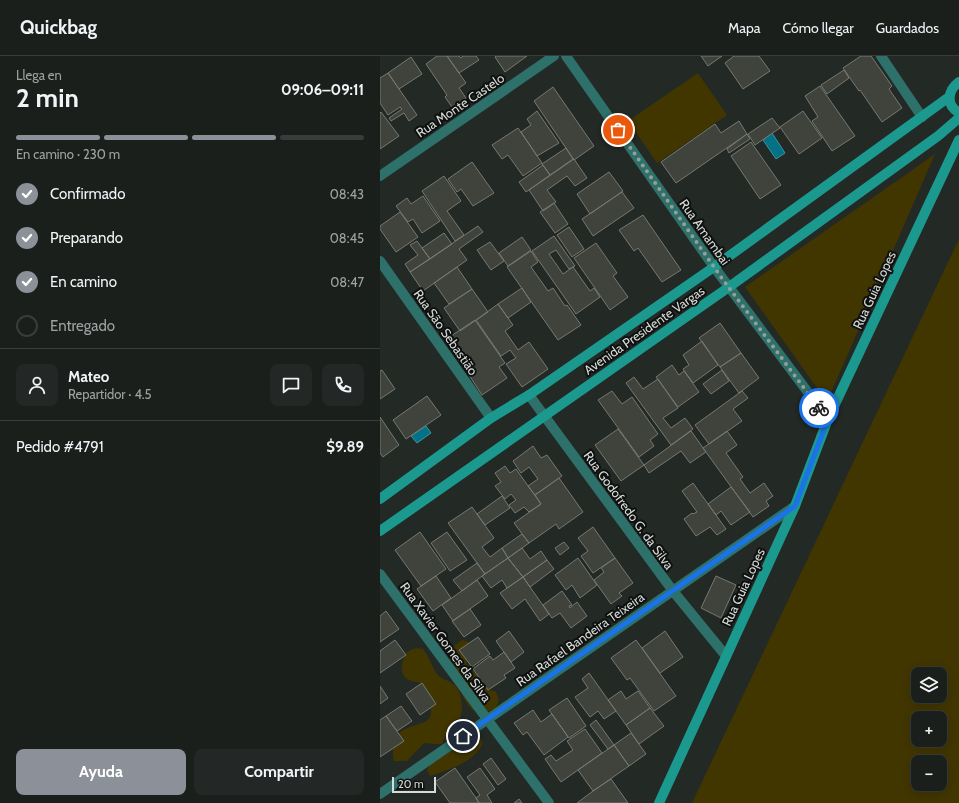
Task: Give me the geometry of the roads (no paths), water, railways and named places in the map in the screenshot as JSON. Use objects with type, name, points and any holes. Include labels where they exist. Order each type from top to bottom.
[{"type":"main road","name":"Avenida Presidente Vargas","points":[[380,499],[491,418],[529,395],[714,266],[922,117],[949,97],[954,86],[959,82]]},
{"type":"main road","points":[[949,97],[953,108],[959,113]]},
{"type":"main road","name":"Avenida Presidente Vargas","points":[[380,530],[543,415],[729,287],[938,136],[959,118]]},
{"type":"main road","name":"Rua Guia Lopes","points":[[659,803],[795,506],[828,419],[959,140]]},
{"type":"street","name":"Rua Monte Castelo","points":[[380,176],[554,56]]},
{"type":"street","name":"Rua Amambai","points":[[566,56],[729,287],[828,419]]},
{"type":"street","points":[[882,56],[922,117]]},
{"type":"street","name":"Rua São Sebastião","points":[[380,261],[491,418]]},
{"type":"street","name":"Rua Godofredo G. da Silva","points":[[529,395],[673,591],[726,656]]},
{"type":"street","name":"Rua Rafael Bandeira Teixeira","points":[[380,794],[795,506]]},
{"type":"street","name":"Rua Xavier Gomes da Silva","points":[[380,574],[549,803]]},
{"type":"water","points":[[772,133],[785,153],[776,159],[763,140]]},
{"type":"water","points":[[426,426],[431,433],[417,443],[411,436]]}]
